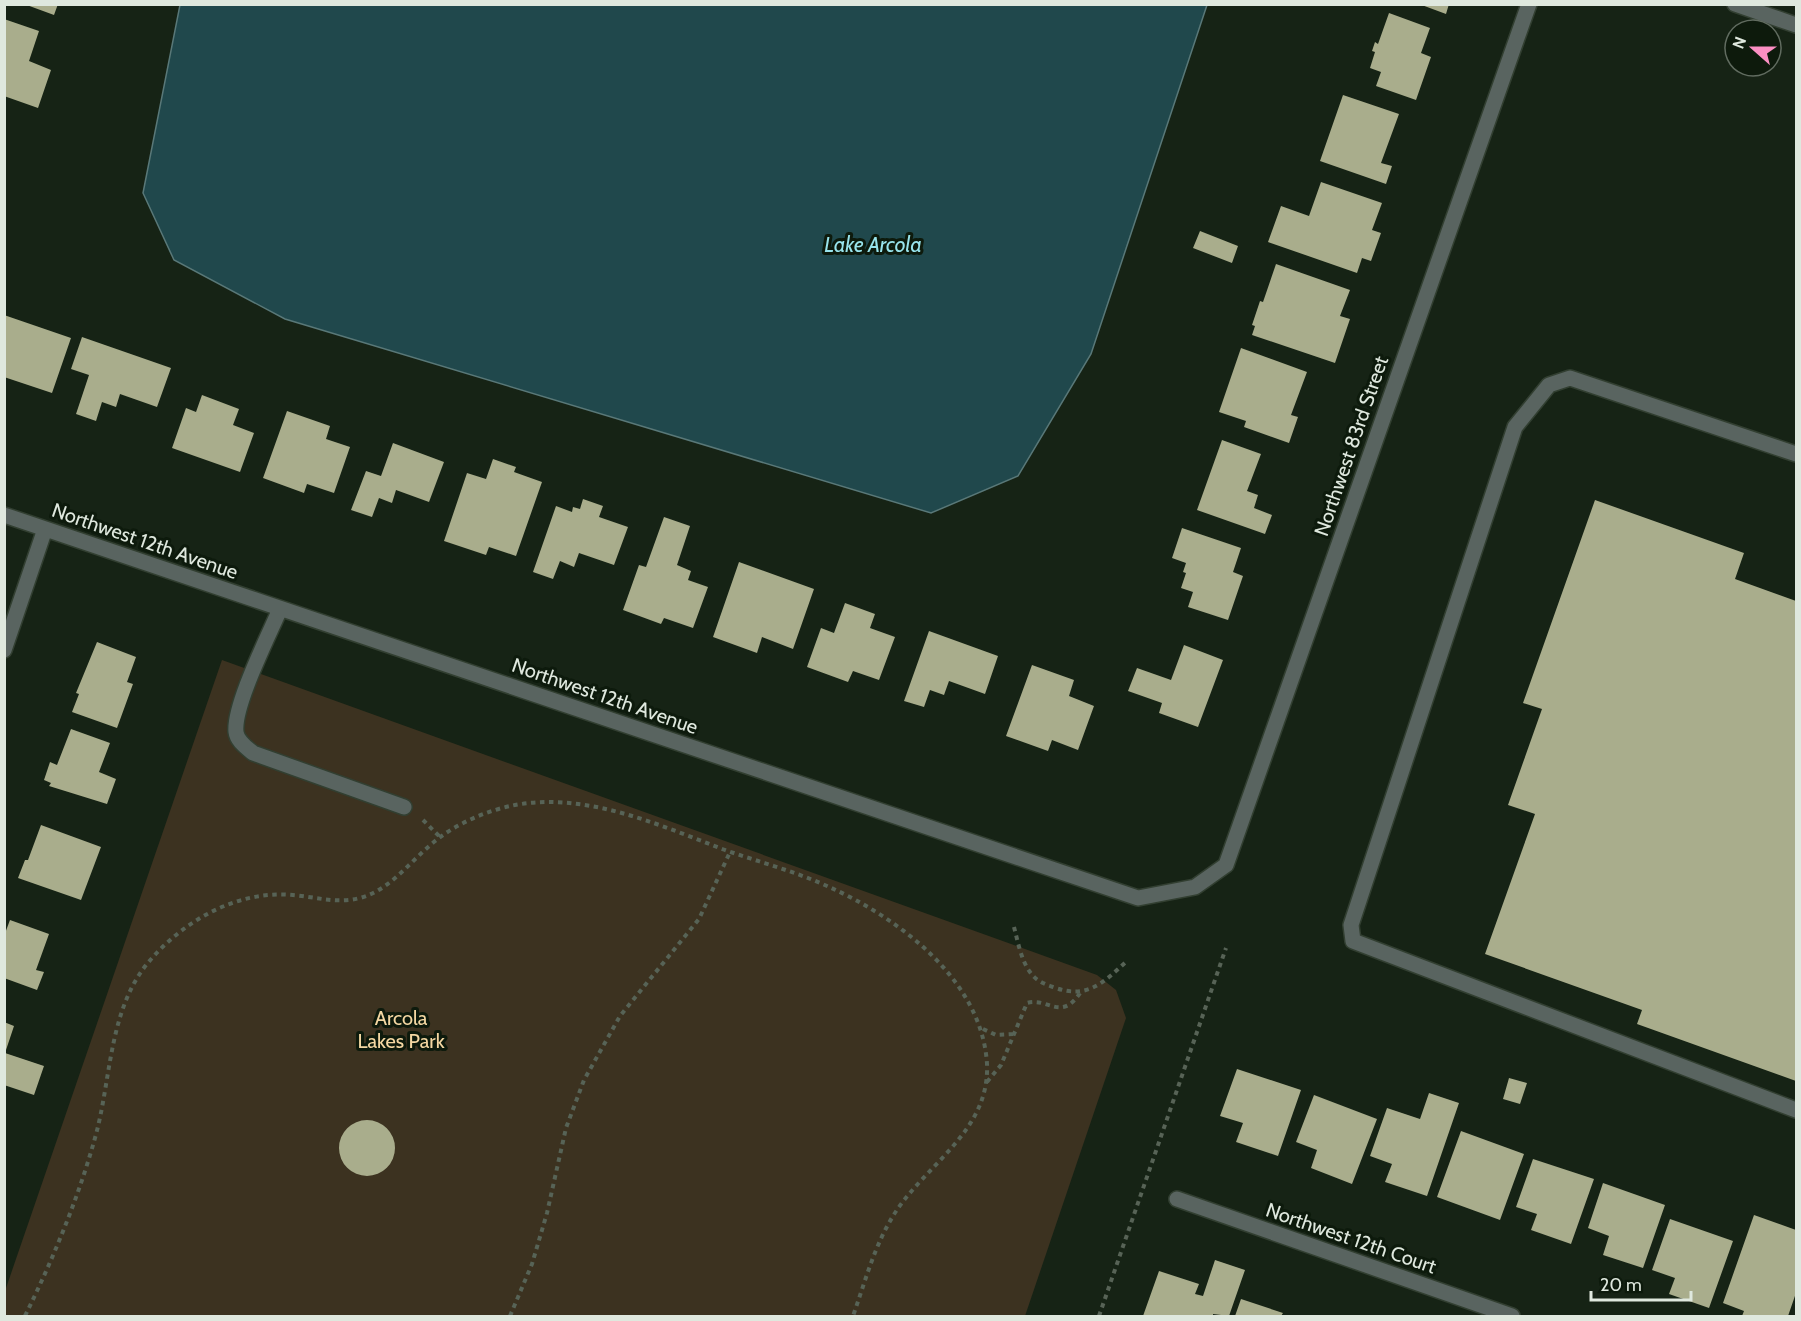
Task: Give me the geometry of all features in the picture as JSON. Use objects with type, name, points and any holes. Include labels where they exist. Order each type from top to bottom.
[{"type":"street","name":"Northwest 83rd Street","points":[[1194,887],[1226,865],[1529,4]]},
{"type":"street","points":[[1735,4],[1797,25]]},
{"type":"street","points":[[1797,454],[1570,378],[1549,385],[1515,427],[1351,925],[1353,940],[1797,1110]]},
{"type":"street","name":"Northwest 12th Avenue","points":[[4,515],[1138,898],[1194,887]]},
{"type":"street","points":[[4,650],[45,530]]},
{"type":"street","points":[[280,609],[241,707],[236,734],[242,744],[253,753],[404,807]]},
{"type":"street","name":"Northwest 12th Court","points":[[1177,1199],[1512,1317]]},
{"type":"path","points":[[25,1317],[85,1172],[101,1118],[111,1050],[125,1009],[141,971],[154,956],[208,913],[244,900],[291,895],[333,901],[353,900],[373,894],[390,882],[440,837],[471,819],[508,806],[554,802],[591,806],[634,816],[830,887],[894,926],[944,968],[967,997],[982,1029],[987,1082],[981,1106],[969,1128],[906,1197],[883,1233],[853,1317]]},
{"type":"path","points":[[422,819],[440,837]]},
{"type":"path","points":[[510,1317],[535,1254],[566,1128],[584,1080],[620,1016],[699,919],[730,852]]},
{"type":"path","points":[[1014,927],[1030,973],[1054,988],[1080,993]]},
{"type":"path","points":[[1099,1317],[1226,948]]},
{"type":"path","points":[[987,1082],[1001,1065],[1027,1003],[1031,1002],[1050,1008],[1065,1007],[1074,1003],[1080,993],[1107,980],[1127,962]]},
{"type":"path","points":[[982,1029],[996,1035],[1015,1034]]},
{"type":"green space","name":"Arcola Lakes Park","points":[[222,660],[1097,975],[1116,990],[1126,1018],[1025,1316],[5,1316],[5,1291]]},
{"type":"water","name":"Lake Arcola","points":[[180,4],[1207,5],[1091,354],[1018,476],[931,513],[285,319],[174,260],[143,193]]},
{"type":"building","points":[[24,4],[58,4],[54,15]]},
{"type":"building","points":[[1419,4],[1449,4],[1446,14]]},
{"type":"building","points":[[1389,13],[1430,28],[1421,53],[1431,57],[1416,100],[1376,86],[1381,72],[1370,68],[1375,52],[1372,51],[1375,42],[1378,44]]},
{"type":"building","points":[[4,19],[39,31],[29,61],[51,70],[38,108],[4,96]]},
{"type":"building","points":[[1343,95],[1399,114],[1381,163],[1392,166],[1386,184],[1320,161]]},
{"type":"building","points":[[1321,182],[1382,203],[1372,230],[1381,233],[1371,261],[1362,258],[1357,273],[1268,242],[1281,206],[1309,216]]},
{"type":"building","points":[[1200,231],[1238,246],[1232,263],[1193,248]]},
{"type":"building","points":[[1276,264],[1350,290],[1340,316],[1350,319],[1335,363],[1252,335],[1255,326],[1252,325],[1260,301],[1263,302]]},
{"type":"building","points":[[4,315],[71,338],[52,393],[4,377]]},
{"type":"building","points":[[82,337],[171,368],[157,407],[120,394],[116,407],[102,402],[96,421],[76,414],[89,375],[71,369]]},
{"type":"building","points":[[1241,348],[1307,372],[1291,415],[1298,417],[1289,443],[1244,427],[1246,421],[1219,412]]},
{"type":"building","points":[[202,395],[239,409],[233,425],[254,433],[240,472],[172,448],[186,408],[196,412]]},
{"type":"building","points":[[287,411],[330,426],[326,439],[350,447],[334,493],[307,484],[304,493],[263,478]]},
{"type":"building","points":[[1222,440],[1261,454],[1247,491],[1258,495],[1254,508],[1272,515],[1265,534],[1197,510]]},
{"type":"building","points":[[393,443],[444,462],[429,502],[396,490],[392,503],[379,498],[372,517],[351,510],[366,471],[381,476]]},
{"type":"building","points":[[493,459],[516,467],[514,472],[542,482],[516,556],[489,547],[486,555],[444,541],[467,473],[486,479]]},
{"type":"building","points":[[583,499],[603,506],[599,517],[628,527],[614,565],[579,553],[574,567],[560,561],[553,579],[533,572],[556,506],[572,512],[573,507],[580,509]]},
{"type":"building","points":[[1595,500],[1744,553],[1735,579],[1796,601],[1796,1081],[1637,1024],[1642,1010],[1485,954],[1535,814],[1508,805],[1542,709],[1523,703]]},
{"type":"building","points":[[664,517],[690,526],[677,565],[691,571],[688,580],[708,587],[693,628],[664,618],[661,624],[623,610],[639,565],[646,567]]},
{"type":"building","points":[[1182,528],[1241,548],[1233,572],[1243,576],[1228,620],[1188,607],[1193,592],[1181,588],[1186,573],[1183,572],[1186,563],[1172,558]]},
{"type":"building","points":[[739,562],[814,589],[793,649],[762,637],[757,653],[713,637]]},
{"type":"building","points":[[845,603],[875,614],[870,628],[895,637],[879,680],[853,671],[848,682],[807,667],[821,628],[834,633]]},
{"type":"building","points":[[929,631],[998,656],[985,694],[949,681],[944,695],[930,690],[924,707],[904,701]]},
{"type":"building","points":[[97,642],[136,657],[127,682],[133,684],[117,728],[72,712],[79,694],[76,693]]},
{"type":"building","points":[[1184,645],[1223,660],[1198,727],[1159,713],[1162,703],[1128,691],[1137,668],[1171,680]]},
{"type":"building","points":[[1032,665],[1074,680],[1069,696],[1094,706],[1078,750],[1052,740],[1048,751],[1006,736]]},
{"type":"building","points":[[71,729],[110,743],[99,772],[116,779],[107,804],[49,786],[51,783],[44,780],[50,762],[57,765]]},
{"type":"building","points":[[41,825],[101,847],[81,900],[18,878],[25,860],[28,860]]},
{"type":"building","points":[[10,920],[49,934],[36,970],[44,972],[37,990],[4,978],[4,936]]},
{"type":"building","points":[[4,1022],[14,1026],[5,1053],[44,1066],[34,1095],[4,1085]]},
{"type":"building","points":[[1237,1069],[1301,1090],[1278,1156],[1236,1142],[1243,1123],[1220,1116]]},
{"type":"building","points":[[1509,1078],[1527,1083],[1520,1104],[1503,1099]]},
{"type":"building","points":[[1429,1093],[1459,1103],[1427,1196],[1385,1182],[1392,1164],[1370,1156],[1387,1108],[1420,1119]]},
{"type":"building","points":[[1314,1095],[1377,1119],[1352,1184],[1311,1168],[1317,1150],[1296,1142]]},
{"type":"building","points":[[367,1120],[378,1122],[387,1128],[393,1137],[395,1148],[393,1159],[387,1168],[378,1174],[367,1176],[356,1174],[347,1168],[341,1159],[339,1148],[341,1137],[347,1128],[356,1122]]},
{"type":"building","points":[[1461,1131],[1524,1154],[1500,1220],[1437,1197]]},
{"type":"building","points":[[1533,1159],[1594,1179],[1571,1244],[1531,1230],[1537,1214],[1516,1207]]},
{"type":"building","points":[[1603,1183],[1665,1205],[1643,1268],[1603,1255],[1609,1236],[1588,1228]]},
{"type":"building","points":[[1754,1215],[1796,1230],[1796,1293],[1788,1316],[1742,1316],[1744,1311],[1723,1303]]},
{"type":"building","points":[[1670,1219],[1733,1241],[1709,1308],[1669,1294],[1675,1278],[1652,1270]]},
{"type":"building","points":[[1215,1260],[1245,1270],[1229,1316],[1213,1314],[1213,1316],[1143,1316],[1159,1271],[1199,1284],[1195,1294],[1203,1296]]},
{"type":"building","points":[[1241,1299],[1283,1313],[1281,1316],[1235,1316]]}]
